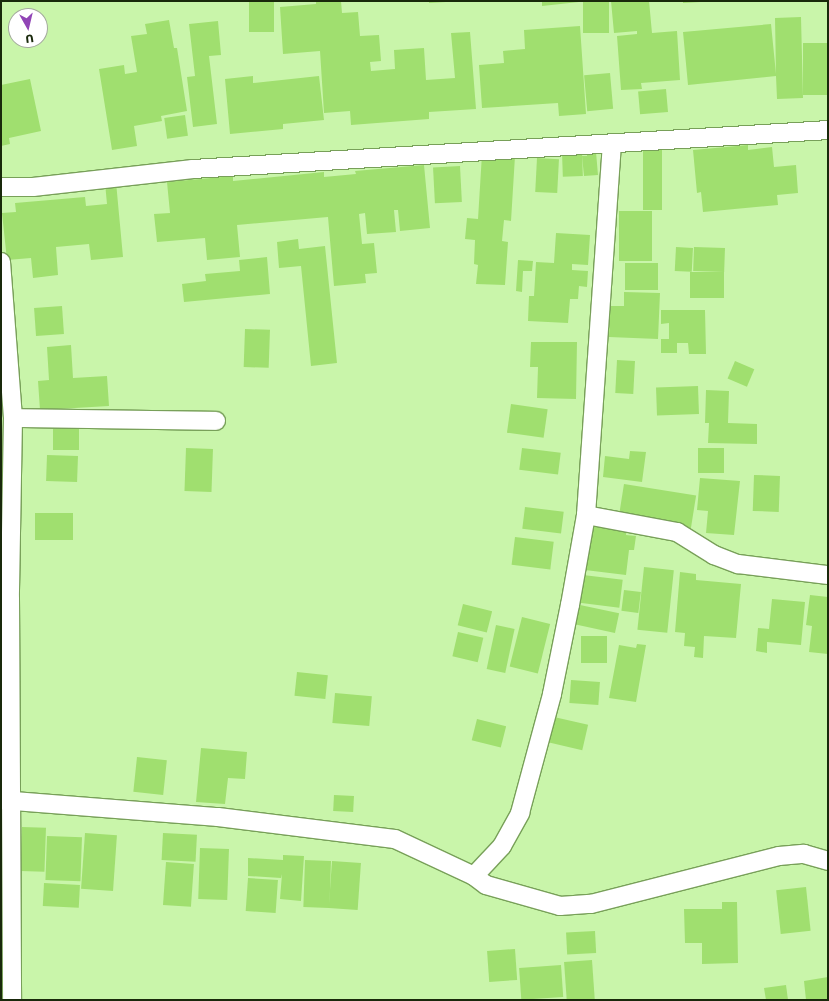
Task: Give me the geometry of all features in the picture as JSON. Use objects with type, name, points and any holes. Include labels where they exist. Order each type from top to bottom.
[{"type":"street","points":[[1,187],[41,186],[193,169],[612,145],[828,130]]},
{"type":"street","points":[[474,876],[502,846],[520,813],[552,694],[586,515],[612,145]]},
{"type":"street","points":[[1,262],[13,418],[5,799],[12,1000]]},
{"type":"street","points":[[13,418],[216,421]]},
{"type":"street","points":[[586,515],[677,532],[714,555],[738,564],[828,575]]},
{"type":"street","points":[[5,799],[218,817],[376,835],[394,839],[474,876],[486,885],[560,906],[591,904],[779,856],[804,854],[828,861]]},
{"type":"building","points":[[249,1],[274,1],[274,32],[249,32]]},
{"type":"building","points":[[316,1],[341,1],[342,13],[358,12],[360,36],[379,35],[381,61],[370,62],[371,71],[395,69],[394,50],[424,48],[426,80],[455,78],[451,33],[470,32],[476,109],[429,112],[429,119],[351,125],[350,111],[324,113],[320,51],[283,54],[280,7],[316,4]]},
{"type":"building","points":[[429,1],[446,1],[446,2],[429,3]]},
{"type":"building","points":[[542,1],[579,1],[579,2],[542,6]]},
{"type":"building","points":[[583,1],[609,1],[609,33],[583,33]]},
{"type":"building","points":[[611,1],[649,1],[652,33],[677,31],[680,80],[641,83],[642,89],[621,90],[617,36],[637,34],[637,31],[614,33]]},
{"type":"building","points":[[683,1],[701,1],[701,2],[683,3]]},
{"type":"building","points":[[801,17],[803,98],[777,99],[776,76],[688,85],[683,32],[771,24],[776,74],[775,18]]},
{"type":"building","points":[[169,20],[174,48],[177,48],[187,111],[161,116],[162,121],[134,126],[137,146],[112,150],[99,69],[124,65],[125,74],[137,72],[131,36],[147,34],[145,24]]},
{"type":"building","points":[[218,21],[221,55],[209,56],[217,124],[193,127],[187,77],[195,76],[189,24]]},
{"type":"building","points":[[580,26],[586,114],[559,116],[558,103],[482,108],[479,65],[504,63],[503,51],[525,49],[524,30]]},
{"type":"building","points":[[803,43],[828,43],[828,95],[803,95]]},
{"type":"building","points":[[610,73],[613,109],[587,111],[584,75]]},
{"type":"building","points":[[253,76],[253,83],[319,76],[324,120],[283,124],[283,129],[230,134],[225,79]]},
{"type":"building","points":[[30,79],[41,131],[9,138],[10,144],[1,146],[1,85]]},
{"type":"building","points":[[666,89],[668,112],[640,114],[638,91]]},
{"type":"building","points":[[185,115],[188,136],[167,139],[164,118]]},
{"type":"building","points":[[748,145],[748,150],[772,147],[774,167],[796,165],[798,193],[777,195],[778,205],[703,212],[701,192],[697,193],[693,150]]},
{"type":"building","points":[[643,147],[662,147],[662,210],[643,210]]},
{"type":"building","points":[[582,152],[583,176],[563,177],[562,153]]},
{"type":"building","points":[[596,152],[598,175],[584,176],[582,156],[587,156],[587,153]]},
{"type":"building","points":[[482,154],[515,156],[511,221],[504,220],[502,241],[508,242],[505,285],[476,284],[478,265],[474,264],[475,240],[465,239],[467,218],[478,219]]},
{"type":"building","points":[[537,158],[559,159],[557,193],[535,192]]},
{"type":"building","points":[[424,165],[430,228],[400,231],[398,210],[394,210],[396,232],[367,234],[365,213],[359,214],[362,244],[374,243],[377,273],[365,274],[366,283],[334,286],[328,217],[237,225],[240,257],[207,260],[205,238],[157,242],[154,214],[170,213],[167,182],[233,176],[233,181],[324,172],[324,177],[356,174],[355,171]]},
{"type":"building","points":[[460,166],[462,202],[435,203],[433,167]]},
{"type":"building","points":[[116,182],[123,257],[91,260],[89,244],[56,247],[58,275],[33,278],[31,258],[7,260],[2,213],[16,212],[15,203],[85,197],[86,206],[107,204],[105,183]]},
{"type":"building","points":[[619,211],[652,211],[652,261],[619,261]]},
{"type":"building","points":[[556,233],[590,235],[588,265],[572,264],[572,270],[588,271],[587,287],[579,286],[578,299],[570,299],[568,323],[528,321],[529,296],[534,296],[536,262],[554,263]]},
{"type":"building","points":[[298,239],[299,249],[325,246],[337,363],[311,366],[301,266],[279,268],[277,242]]},
{"type":"building","points":[[676,247],[693,248],[692,272],[675,271]]},
{"type":"building","points":[[694,247],[725,248],[724,272],[693,271]]},
{"type":"building","points":[[267,257],[270,294],[184,302],[182,284],[206,281],[205,274],[240,271],[239,260]]},
{"type":"building","points":[[518,260],[533,261],[532,271],[523,271],[522,292],[516,291]]},
{"type":"building","points":[[625,263],[658,263],[658,290],[625,290]]},
{"type":"building","points":[[690,272],[724,272],[724,298],[690,298]]},
{"type":"building","points":[[624,292],[660,293],[658,339],[609,337],[610,306],[624,306]]},
{"type":"building","points":[[62,306],[64,334],[36,336],[34,308]]},
{"type":"building","points":[[661,310],[705,310],[706,354],[689,354],[688,343],[677,343],[677,353],[661,353],[661,339],[669,339],[669,323],[661,324]]},
{"type":"building","points":[[245,329],[270,330],[269,368],[244,367]]},
{"type":"building","points":[[531,342],[577,342],[576,399],[537,398],[538,367],[530,367]]},
{"type":"building","points":[[71,345],[73,378],[107,376],[109,406],[40,410],[38,381],[49,380],[47,347]]},
{"type":"building","points":[[617,360],[635,361],[633,394],[615,393]]},
{"type":"building","points":[[735,361],[754,369],[747,387],[728,378]]},
{"type":"building","points":[[698,386],[699,414],[657,415],[656,387]]},
{"type":"building","points":[[706,390],[729,391],[728,423],[757,424],[757,444],[708,443],[709,423],[705,423]]},
{"type":"building","points":[[511,404],[548,409],[544,438],[507,433]]},
{"type":"building","points":[[53,429],[79,429],[79,450],[53,450]]},
{"type":"building","points":[[186,448],[213,449],[211,492],[184,491]]},
{"type":"building","points":[[522,448],[561,453],[558,475],[519,470]]},
{"type":"building","points":[[698,448],[724,448],[724,473],[698,473]]},
{"type":"building","points":[[630,451],[646,452],[642,482],[603,477],[605,456],[629,459]]},
{"type":"building","points":[[47,455],[78,456],[77,482],[46,481]]},
{"type":"building","points":[[754,475],[780,476],[779,512],[753,511]]},
{"type":"building","points":[[700,478],[740,481],[734,535],[706,533],[708,511],[697,510]]},
{"type":"building","points":[[624,484],[696,495],[691,528],[619,517]]},
{"type":"building","points":[[525,507],[564,512],[561,534],[522,529]]},
{"type":"building","points":[[35,513],[73,513],[73,540],[35,540]]},
{"type":"building","points":[[591,522],[627,527],[626,535],[636,536],[634,550],[629,550],[626,575],[585,570]]},
{"type":"building","points":[[515,537],[554,542],[550,570],[512,565]]},
{"type":"building","points":[[644,567],[674,570],[667,633],[637,630]]},
{"type":"building","points":[[680,572],[696,574],[696,580],[741,584],[736,638],[704,636],[703,658],[694,657],[695,647],[684,646],[685,633],[675,632]]},
{"type":"building","points":[[583,575],[623,580],[619,608],[580,603]]},
{"type":"building","points":[[624,590],[641,592],[638,613],[621,611]]},
{"type":"building","points":[[810,595],[828,597],[828,654],[809,652],[812,626],[806,625]]},
{"type":"building","points":[[772,599],[805,602],[801,645],[767,642],[767,653],[756,651],[758,628],[769,629]]},
{"type":"building","points":[[463,604],[492,611],[487,633],[458,625]]},
{"type":"building","points":[[580,605],[619,613],[615,633],[576,625]]},
{"type":"building","points":[[522,617],[550,624],[538,674],[510,666]]},
{"type":"building","points":[[496,625],[515,629],[505,673],[487,669]]},
{"type":"building","points":[[458,632],[483,638],[478,662],[452,656]]},
{"type":"building","points":[[581,636],[607,636],[607,663],[581,663]]},
{"type":"building","points":[[637,644],[646,645],[636,702],[609,698],[619,645],[636,648]]},
{"type":"building","points":[[297,672],[328,675],[325,699],[294,696]]},
{"type":"building","points":[[571,680],[600,682],[598,705],[569,703]]},
{"type":"building","points":[[335,693],[372,696],[369,726],[332,723]]},
{"type":"building","points":[[554,717],[588,725],[582,750],[548,742]]},
{"type":"building","points":[[477,719],[506,726],[501,748],[472,740]]},
{"type":"building","points":[[201,748],[247,752],[245,779],[228,778],[225,804],[196,802]]},
{"type":"building","points":[[137,757],[167,760],[163,795],[133,792]]},
{"type":"building","points":[[334,795],[354,796],[353,812],[333,811]]},
{"type":"building","points":[[22,827],[46,828],[44,872],[20,871]]},
{"type":"building","points":[[85,833],[117,835],[113,891],[81,889]]},
{"type":"building","points":[[163,833],[197,835],[196,862],[162,860]]},
{"type":"building","points":[[47,836],[82,837],[80,881],[45,880]]},
{"type":"building","points":[[200,848],[229,849],[227,900],[198,899]]},
{"type":"building","points":[[283,855],[304,856],[301,901],[280,899],[282,874],[281,878],[248,876],[248,858],[283,860]]},
{"type":"building","points":[[305,860],[331,861],[329,908],[303,907]]},
{"type":"building","points":[[332,861],[361,863],[358,910],[329,908]]},
{"type":"building","points":[[166,862],[194,864],[191,907],[163,905]]},
{"type":"building","points":[[248,878],[278,880],[276,913],[246,911]]},
{"type":"building","points":[[44,883],[80,885],[79,908],[43,906]]},
{"type":"building","points":[[806,887],[811,931],[781,934],[776,890]]},
{"type":"building","points":[[722,902],[737,902],[738,963],[702,964],[702,943],[685,943],[684,909],[722,909]]},
{"type":"building","points":[[595,931],[596,953],[567,954],[566,933]]},
{"type":"building","points":[[515,949],[517,980],[489,982],[487,951]]},
{"type":"building","points":[[592,960],[595,1000],[567,1000],[564,962]]},
{"type":"building","points":[[561,965],[563,997],[521,1000],[519,968]]},
{"type":"building","points":[[828,977],[828,1000],[806,1000],[804,981]]},
{"type":"building","points":[[786,985],[788,1000],[766,1000],[764,988]]}]
